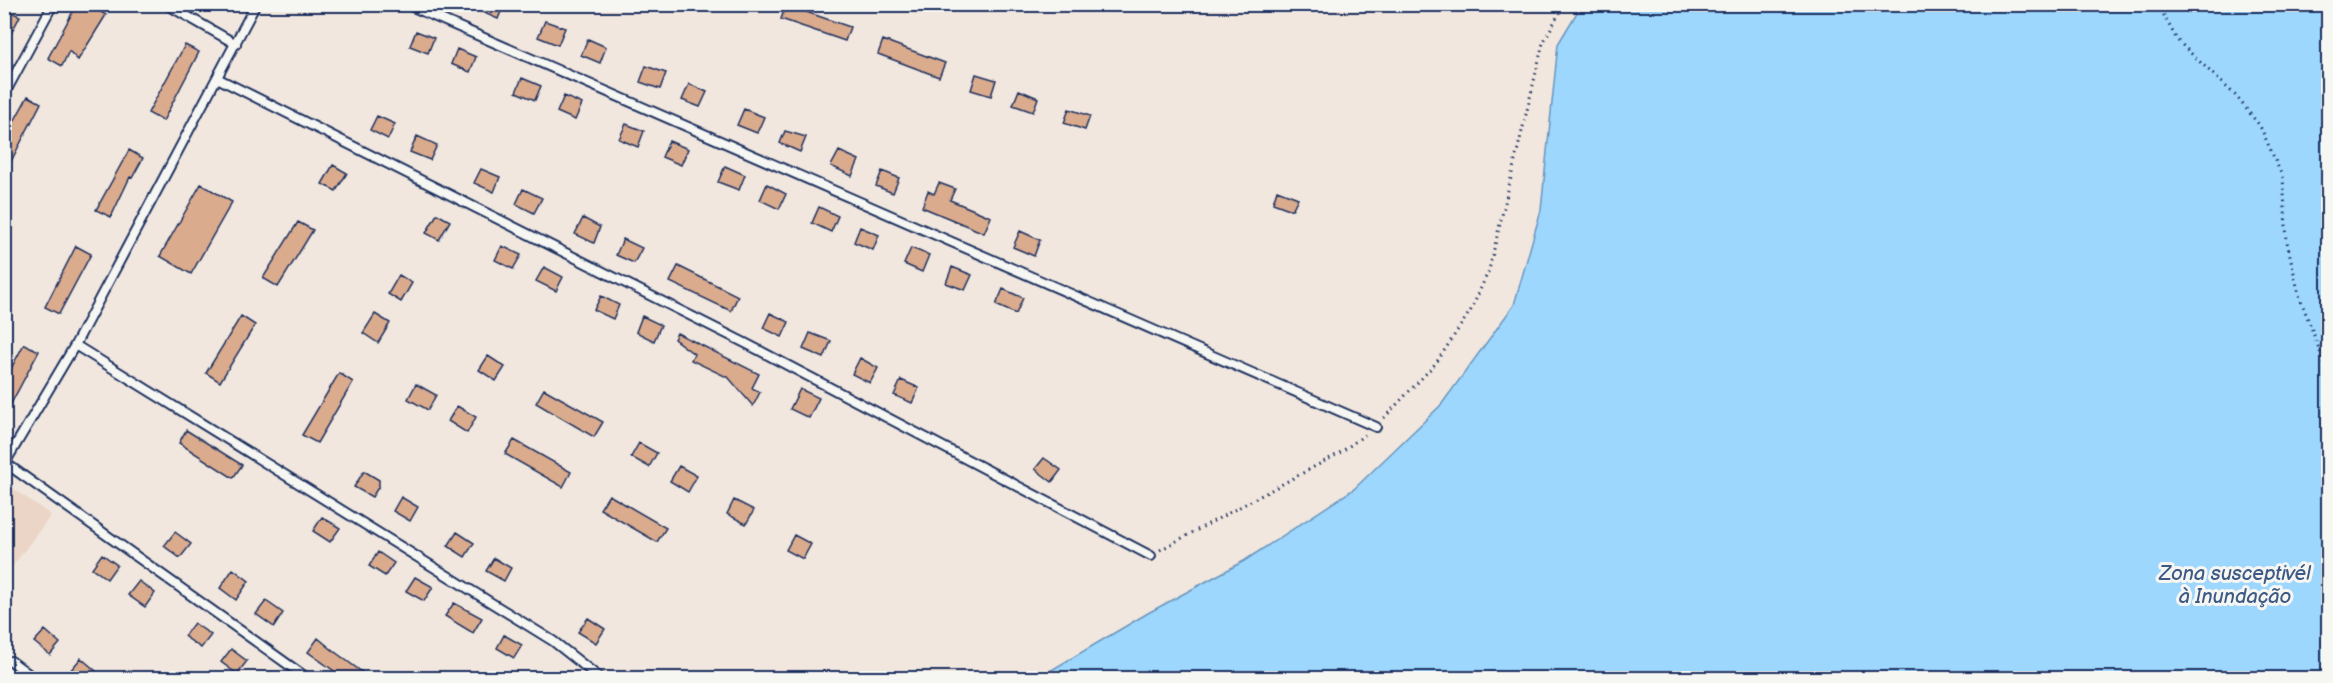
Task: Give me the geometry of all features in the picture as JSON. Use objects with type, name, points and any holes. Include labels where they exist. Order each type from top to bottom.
[{"type":"lane","points":[[4,95],[53,4]]},
{"type":"lane","points":[[166,4],[236,44]]},
{"type":"lane","points":[[256,4],[75,345],[5,463],[307,678]]},
{"type":"lane","points":[[406,4],[1376,427]]},
{"type":"lane","points":[[217,78],[747,344],[1151,556]]},
{"type":"lane","points":[[75,345],[553,641],[600,678]]},
{"type":"lane","points":[[11,661],[34,678]]},
{"type":"path","points":[[1151,556],[1338,454],[1376,427],[1436,363],[1471,310],[1489,270],[1544,43],[1564,4]]},
{"type":"path","points":[[2158,4],[2177,40],[2235,96],[2260,126],[2283,178],[2287,242],[2299,295],[2328,373]]},
{"type":"shaded area","points":[[5,483],[51,515],[5,576]]},
{"type":"water","name":"Zona susceptivél à Inundação","points":[[1582,4],[2328,5],[2328,673],[2321,678],[1038,678],[1148,613],[1244,561],[1354,489],[1441,405],[1514,305],[1541,210],[1558,44]]},
{"type":"building","points":[[77,4],[88,4],[106,15],[78,60],[69,51],[62,66],[48,58]]},
{"type":"building","points":[[464,4],[504,4],[498,19]]},
{"type":"building","points":[[786,5],[850,27],[845,41],[781,19]]},
{"type":"building","points":[[4,9],[20,16],[4,47]]},
{"type":"building","points":[[545,21],[565,28],[558,45],[538,37]]},
{"type":"building","points":[[416,31],[434,38],[428,53],[410,46]]},
{"type":"building","points":[[588,39],[606,47],[600,63],[581,55]]},
{"type":"building","points":[[883,40],[945,63],[939,77],[878,54]]},
{"type":"building","points":[[185,45],[199,52],[163,121],[148,113]]},
{"type":"building","points":[[457,49],[476,57],[470,72],[451,64]]},
{"type":"building","points":[[646,66],[666,73],[660,89],[640,82]]},
{"type":"building","points":[[976,74],[996,80],[991,96],[971,90]]},
{"type":"building","points":[[522,78],[541,86],[535,100],[516,92]]},
{"type":"building","points":[[689,84],[707,92],[700,107],[682,100]]},
{"type":"building","points":[[1019,90],[1038,98],[1033,112],[1013,105]]},
{"type":"building","points":[[28,96],[41,103],[4,175],[4,140]]},
{"type":"building","points":[[564,96],[582,104],[575,120],[557,112]]},
{"type":"building","points":[[744,109],[764,117],[757,133],[737,125]]},
{"type":"building","points":[[1069,109],[1090,116],[1085,130],[1064,123]]},
{"type":"building","points":[[377,116],[395,124],[388,139],[370,130]]},
{"type":"building","points":[[626,124],[644,131],[638,147],[619,139]]},
{"type":"building","points":[[785,131],[806,137],[800,152],[780,143]]},
{"type":"building","points":[[417,136],[437,145],[430,160],[410,152]]},
{"type":"building","points":[[669,141],[688,149],[681,165],[662,157]]},
{"type":"building","points":[[129,150],[143,158],[132,178],[130,177],[111,217],[96,210]]},
{"type":"building","points":[[839,151],[859,160],[852,176],[831,166]]},
{"type":"building","points":[[333,165],[347,173],[336,191],[322,184]]},
{"type":"building","points":[[725,166],[745,175],[739,190],[718,182]]},
{"type":"building","points":[[481,169],[500,177],[494,192],[474,183]]},
{"type":"building","points":[[882,171],[899,178],[893,193],[876,186]]},
{"type":"building","points":[[939,183],[955,189],[950,200],[991,217],[984,233],[922,207],[928,191],[934,194]]},
{"type":"building","points":[[201,184],[232,202],[191,274],[160,256]]},
{"type":"building","points":[[767,184],[786,194],[779,209],[760,200]]},
{"type":"building","points":[[523,189],[542,198],[534,213],[516,204]]},
{"type":"building","points":[[1277,190],[1298,198],[1292,210],[1273,203]]},
{"type":"building","points":[[819,207],[838,216],[831,232],[812,223]]},
{"type":"building","points":[[437,214],[450,221],[439,240],[426,233]]},
{"type":"building","points":[[583,218],[600,227],[594,243],[575,234]]},
{"type":"building","points":[[298,222],[313,230],[278,287],[263,278]]},
{"type":"building","points":[[860,227],[879,235],[873,250],[854,242]]},
{"type":"building","points":[[1020,231],[1040,240],[1034,256],[1013,247]]},
{"type":"building","points":[[623,239],[642,248],[634,263],[616,255]]},
{"type":"building","points":[[76,246],[91,254],[59,314],[45,307]]},
{"type":"building","points":[[502,246],[521,255],[513,269],[495,260]]},
{"type":"building","points":[[911,248],[929,255],[922,272],[904,264]]},
{"type":"building","points":[[678,266],[738,296],[731,311],[670,282]]},
{"type":"building","points":[[544,267],[563,277],[556,291],[536,281]]},
{"type":"building","points":[[952,267],[972,275],[965,290],[946,283]]},
{"type":"building","points":[[399,275],[412,283],[401,302],[388,294]]},
{"type":"building","points":[[1003,289],[1023,298],[1016,314],[996,305]]},
{"type":"building","points":[[601,296],[619,305],[613,319],[594,310]]},
{"type":"building","points":[[770,313],[789,322],[782,337],[763,328]]},
{"type":"building","points":[[375,314],[390,323],[378,343],[363,333]]},
{"type":"building","points":[[241,316],[255,325],[220,382],[206,373]]},
{"type":"building","points":[[642,316],[661,325],[654,341],[636,332]]},
{"type":"building","points":[[677,333],[759,374],[752,388],[760,392],[753,406],[729,378],[691,360],[694,354],[674,339]]},
{"type":"building","points":[[810,333],[831,341],[824,358],[803,349]]},
{"type":"building","points":[[24,344],[39,351],[4,417],[4,382]]},
{"type":"building","points":[[488,356],[505,367],[496,381],[479,370]]},
{"type":"building","points":[[860,358],[878,368],[870,383],[852,374]]},
{"type":"building","points":[[339,373],[353,382],[317,443],[302,435]]},
{"type":"building","points":[[901,380],[919,388],[912,403],[894,395]]},
{"type":"building","points":[[416,384],[436,395],[428,410],[408,399]]},
{"type":"building","points":[[544,389],[603,422],[594,437],[536,403]]},
{"type":"building","points":[[800,389],[819,398],[809,418],[790,409]]},
{"type":"building","points":[[457,406],[476,417],[467,433],[448,421]]},
{"type":"building","points":[[186,430],[242,465],[233,478],[179,443]]},
{"type":"building","points":[[514,440],[571,472],[563,487],[505,454]]},
{"type":"building","points":[[639,443],[657,453],[649,467],[631,457]]},
{"type":"building","points":[[1044,458],[1061,470],[1052,482],[1035,469]]},
{"type":"building","points":[[679,466],[697,476],[688,492],[670,481]]},
{"type":"building","points":[[364,471],[379,480],[379,486],[372,497],[354,487]]},
{"type":"building","points":[[609,495],[666,528],[657,542],[600,509]]},
{"type":"building","points":[[401,497],[418,507],[410,521],[393,511]]},
{"type":"building","points":[[734,500],[754,510],[746,524],[727,514]]},
{"type":"building","points":[[322,517],[340,528],[330,542],[313,531]]},
{"type":"building","points":[[175,532],[191,544],[180,558],[164,546]]},
{"type":"building","points":[[457,532],[474,543],[465,557],[448,546]]},
{"type":"building","points":[[794,535],[811,544],[803,559],[786,550]]},
{"type":"building","points":[[378,552],[394,563],[385,576],[369,566]]},
{"type":"building","points":[[102,554],[117,565],[107,579],[92,568]]},
{"type":"building","points":[[494,558],[511,568],[504,581],[486,571]]},
{"type":"building","points":[[233,569],[249,581],[236,600],[220,588]]},
{"type":"building","points":[[415,577],[433,587],[424,601],[406,591]]},
{"type":"building","points":[[139,581],[155,593],[145,607],[128,595]]},
{"type":"building","points":[[266,601],[283,613],[274,627],[256,614]]},
{"type":"building","points":[[454,603],[482,618],[473,633],[445,616]]},
{"type":"building","points":[[588,618],[605,629],[596,643],[578,632]]},
{"type":"building","points":[[194,623],[211,635],[201,648],[184,636]]},
{"type":"building","points":[[45,630],[60,643],[50,655],[34,642]]},
{"type":"building","points":[[504,635],[522,645],[514,658],[497,648]]},
{"type":"building","points":[[318,638],[370,678],[344,678],[308,652]]},
{"type":"building","points":[[231,649],[247,661],[237,674],[221,662]]},
{"type":"building","points":[[81,658],[104,678],[78,678],[70,671]]}]
